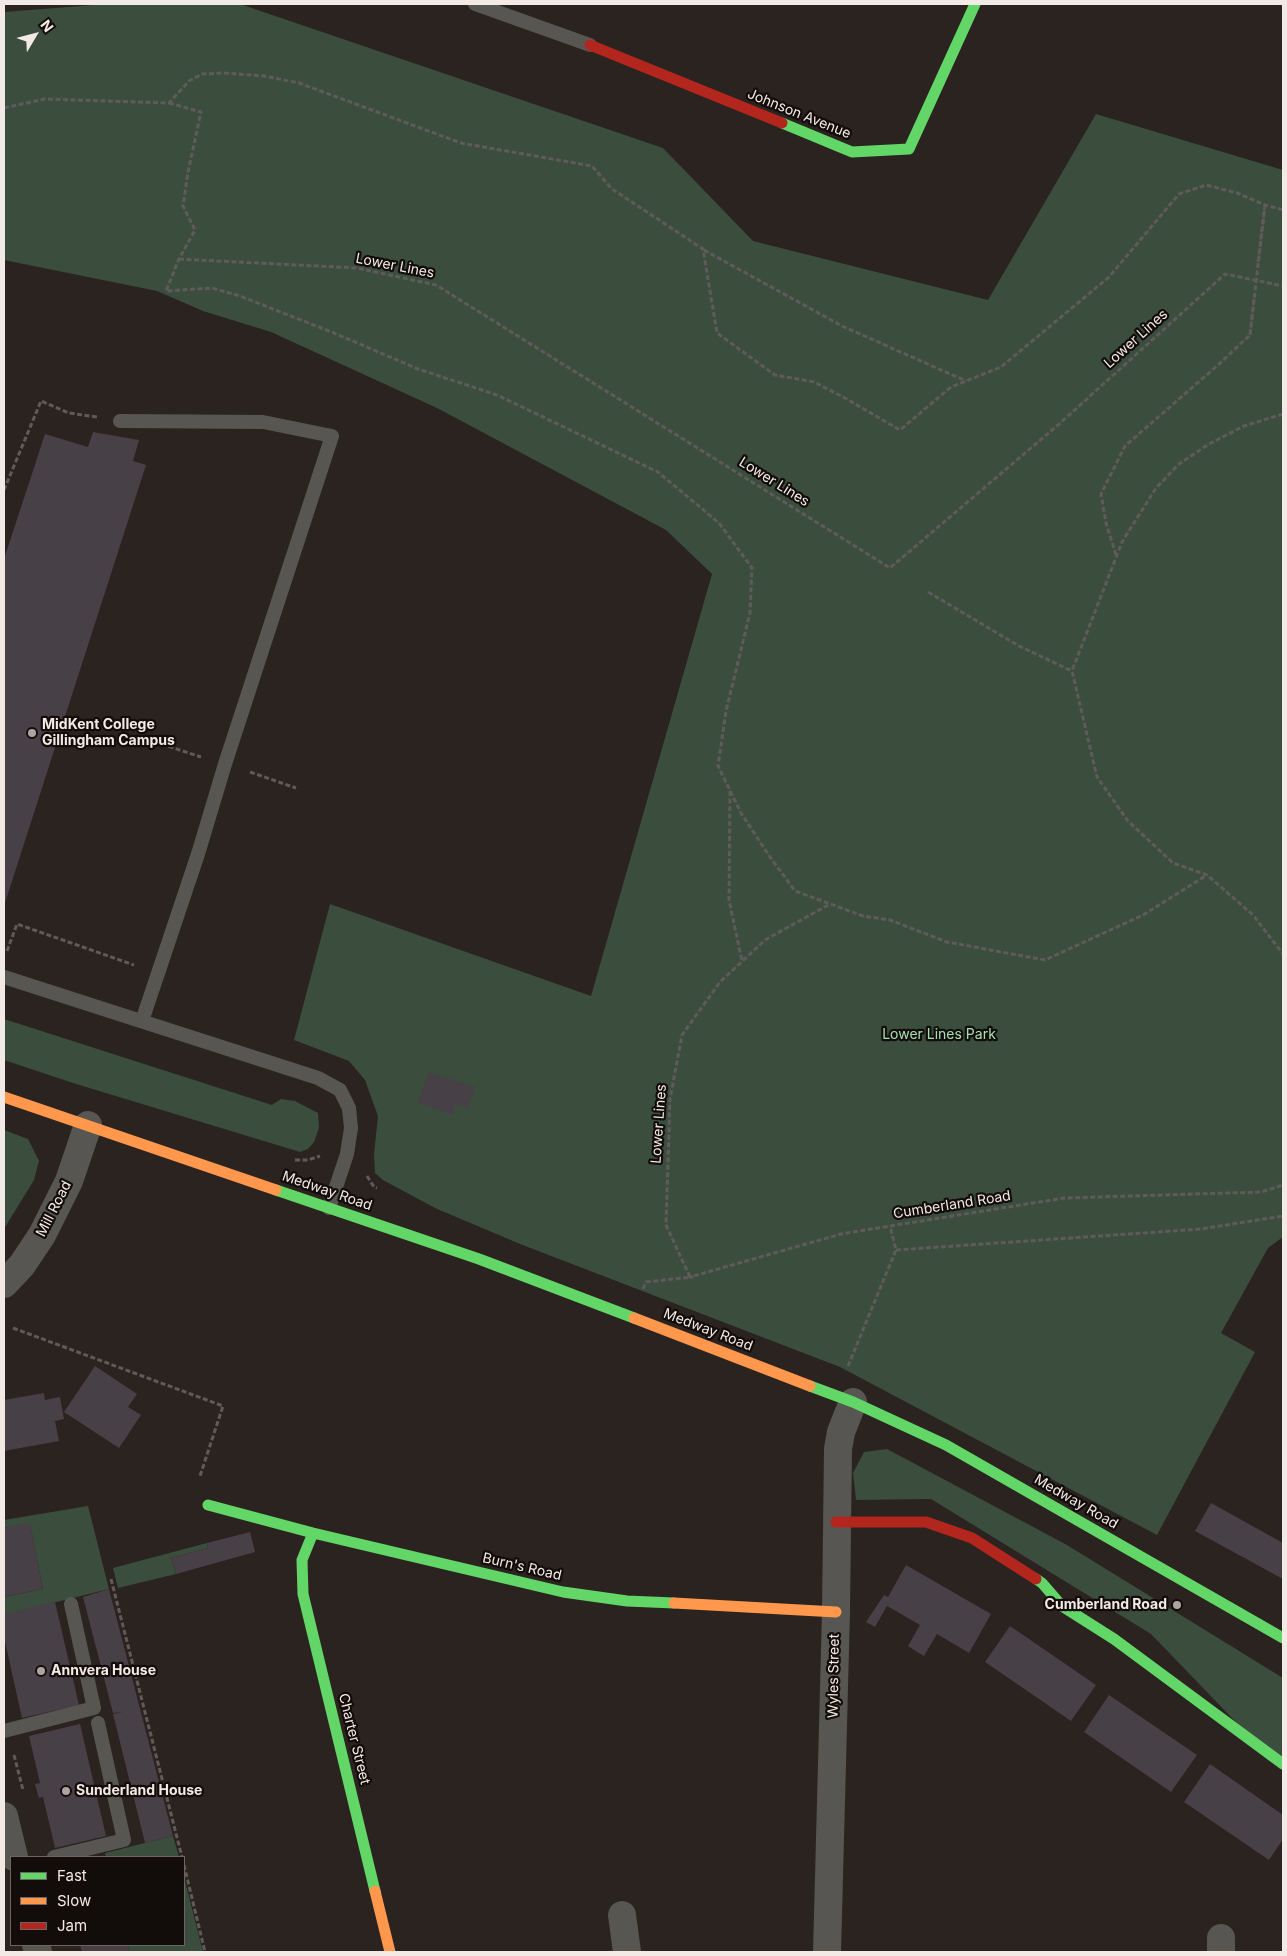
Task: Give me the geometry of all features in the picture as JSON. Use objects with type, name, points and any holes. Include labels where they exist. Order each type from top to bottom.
[{"type":"street","name":"Johnson Avenue","points":[[590,45],[852,152],[909,149],[975,4]]},
{"type":"street","name":"Medway Road","points":[[4,1098],[479,1259],[853,1402],[915,1428],[1283,1638]]},
{"type":"street","name":"Mill Road","points":[[4,1284],[22,1265],[42,1235],[69,1181],[88,1125]]},
{"type":"street","name":"Wyles Street","points":[[827,1952],[836,1612],[838,1449],[841,1432],[853,1402]]},
{"type":"street","name":"Burn's Road","points":[[208,1505],[313,1533],[563,1592],[627,1600],[836,1612]]},
{"type":"street","points":[[836,1522],[926,1522],[977,1541],[1042,1583],[1062,1606],[1114,1639],[1283,1764]]},
{"type":"street","name":"Charter Street","points":[[313,1533],[302,1560],[303,1594],[390,1952]]},
{"type":"street","points":[[4,1816],[14,1856]]},
{"type":"street","points":[[622,1915],[627,1952]]},
{"type":"lane","points":[[475,4],[590,45]]},
{"type":"lane","points":[[120,421],[263,422],[332,436],[228,755],[198,854],[142,1021]]},
{"type":"lane","points":[[4,977],[318,1078],[340,1090],[349,1108],[351,1128],[347,1154],[329,1208]]},
{"type":"lane","points":[[6,1730],[94,1708],[71,1604]]},
{"type":"lane","points":[[58,1856],[124,1840],[98,1723]]},
{"type":"path","points":[[169,103],[189,81],[202,74],[223,73],[264,76],[299,83],[460,143],[592,166],[612,189],[703,249],[842,326],[967,381]]},
{"type":"path","points":[[4,108],[45,99],[169,103],[201,112],[183,206],[195,230],[179,259],[166,291],[212,288],[240,296],[418,369],[497,395],[658,472],[719,523],[752,568],[750,614],[726,711],[718,766],[751,828],[795,891],[863,916],[890,920],[947,942],[1045,960],[1143,915],[1208,875]]},
{"type":"path","points":[[703,249],[717,332],[775,375],[814,382],[900,430],[951,387],[1002,367],[1109,277],[1179,194],[1206,185],[1237,193],[1265,205],[1283,210]]},
{"type":"path","points":[[1116,556],[1106,523],[1101,494],[1125,446],[1218,366],[1250,335],[1265,205]]},
{"type":"path","name":"Lower Lines","points":[[179,259],[357,268],[436,285],[890,568],[1058,425],[1225,274],[1283,286]]},
{"type":"path","points":[[4,490],[41,401],[69,413],[120,421]]},
{"type":"path","points":[[1283,414],[1256,422],[1228,434],[1198,451],[1179,464],[1148,498],[1127,532],[1116,556],[1072,671],[1097,777],[1128,821],[1173,863],[1208,875],[1253,915],[1283,954]]},
{"type":"path","points":[[928,592],[1019,646],[1072,671]]},
{"type":"path","points":[[140,737],[209,760]]},
{"type":"path","points":[[248,772],[296,788]]},
{"type":"path","points":[[730,791],[729,900],[742,961]]},
{"type":"path","name":"Lower Lines","points":[[690,1277],[666,1225],[670,1098],[682,1035],[720,982],[765,940],[830,904]]},
{"type":"path","points":[[7,951],[17,924],[136,966]]},
{"type":"path","name":"Cumberland Road","points":[[639,1295],[646,1282],[692,1276],[690,1277],[841,1234],[1064,1198],[1261,1192],[1283,1185]]},
{"type":"path","points":[[896,1250],[1201,1229],[1283,1216]]},
{"type":"path","points":[[848,1366],[896,1250],[890,1226]]},
{"type":"path","points":[[13,1328],[223,1406],[196,1486],[208,1505]]},
{"type":"path","points":[[111,1579],[182,1856]]},
{"type":"path","points":[[6,1730],[24,1794]]},
{"type":"path","points":[[185,1869],[205,1952]]},
{"type":"green space","name":"Lower Lines Park","points":[[106,4],[240,4],[663,148],[753,241],[988,300],[1096,114],[1283,170],[1283,1237],[1268,1248],[1221,1333],[1255,1352],[1157,1535],[840,1367],[520,1244],[435,1208],[383,1180],[375,1173],[374,1154],[378,1116],[365,1080],[349,1061],[294,1040],[330,904],[591,996],[712,574],[666,530],[437,408],[271,332],[203,311],[157,291],[4,260],[4,12]]},
{"type":"green space","points":[[4,1019],[272,1105],[281,1099],[295,1101],[318,1113],[319,1128],[314,1142],[308,1149],[300,1152],[4,1060]]},
{"type":"green space","points":[[4,1130],[28,1139],[39,1161],[34,1180],[4,1229]]},
{"type":"green space","points":[[887,1449],[1067,1545],[1283,1678],[1283,1771],[1151,1634],[931,1499],[856,1500],[853,1473],[864,1452]]},
{"type":"green space","points":[[88,1506],[109,1589],[4,1615],[4,1597],[43,1589],[30,1524],[4,1528],[4,1520]]},
{"type":"green space","points":[[207,1543],[208,1548],[171,1558],[176,1574],[118,1588],[113,1568]]},
{"type":"green space","points":[[173,1836],[179,1856],[106,1856],[105,1853]]},
{"type":"green space","points":[[185,1881],[203,1952],[130,1952],[128,1946],[185,1946]]},
{"type":"building","name":"MidKent College Gillingham Campus","points":[[93,432],[139,440],[133,461],[146,465],[4,906],[4,559],[45,434],[88,447]]},
{"type":"building","points":[[428,1072],[475,1087],[468,1108],[456,1104],[453,1115],[418,1103]]},
{"type":"building","points":[[95,1366],[137,1394],[128,1407],[141,1415],[119,1448],[64,1412]]},
{"type":"building","points":[[44,1393],[45,1400],[60,1397],[64,1419],[55,1421],[59,1441],[4,1451],[4,1400]]},
{"type":"building","points":[[1211,1503],[1283,1543],[1283,1579],[1195,1531]]},
{"type":"building","points":[[30,1523],[43,1589],[4,1597],[4,1528]]},
{"type":"building","points":[[250,1532],[255,1552],[176,1574],[171,1558],[208,1548],[207,1543]]},
{"type":"building","points":[[906,1565],[991,1614],[969,1653],[937,1634],[924,1656],[917,1652],[908,1646],[920,1625],[887,1606],[875,1627],[866,1622],[884,1595],[888,1597]]},
{"type":"building","points":[[109,1589],[173,1836],[145,1843],[113,1714],[122,1712],[113,1713],[83,1597]]},
{"type":"building","name":"Annvera House","points":[[55,1602],[79,1705],[22,1718],[4,1637],[4,1614]]},
{"type":"building","points":[[1010,1626],[1096,1685],[1071,1721],[985,1662]]},
{"type":"building","points":[[1109,1695],[1197,1755],[1171,1792],[1084,1732]]},
{"type":"building","name":"Sunderland House","points":[[80,1724],[106,1836],[55,1848],[43,1797],[39,1798],[35,1784],[40,1783],[29,1736]]},
{"type":"building","points":[[1210,1764],[1283,1815],[1283,1839],[1269,1860],[1184,1802]]},
{"type":"building","points":[[80,1946],[128,1946],[130,1952],[82,1952]]},
{"type":"traffic: fast","points":[[782,123],[852,152],[909,149],[975,4]]},
{"type":"traffic: fast","points":[[276,1190],[479,1259],[634,1318]]},
{"type":"traffic: fast","points":[[810,1386],[853,1402],[946,1445],[1283,1638]]},
{"type":"traffic: fast","points":[[208,1505],[313,1533],[563,1592],[627,1601],[674,1603]]},
{"type":"traffic: fast","points":[[313,1533],[302,1560],[303,1594],[375,1891]]},
{"type":"traffic: fast","points":[[1036,1579],[1042,1583],[1062,1606],[1114,1639],[1283,1764]]},
{"type":"traffic: slow","points":[[4,1097],[276,1190]]},
{"type":"traffic: slow","points":[[634,1318],[810,1386]]},
{"type":"traffic: slow","points":[[674,1603],[836,1612]]},
{"type":"traffic: slow","points":[[375,1891],[390,1952]]},
{"type":"traffic: jam","points":[[590,45],[782,123]]},
{"type":"traffic: jam","points":[[836,1522],[926,1522],[972,1538],[1036,1579]]},
{"type":"place","name":"MidKent College Gillingham Campus","points":[[32,733]]},
{"type":"place","name":"Cumberland Road","points":[[1177,1605]]},
{"type":"place","name":"Annvera House","points":[[41,1671]]},
{"type":"place","name":"Sunderland House","points":[[66,1791]]}]
